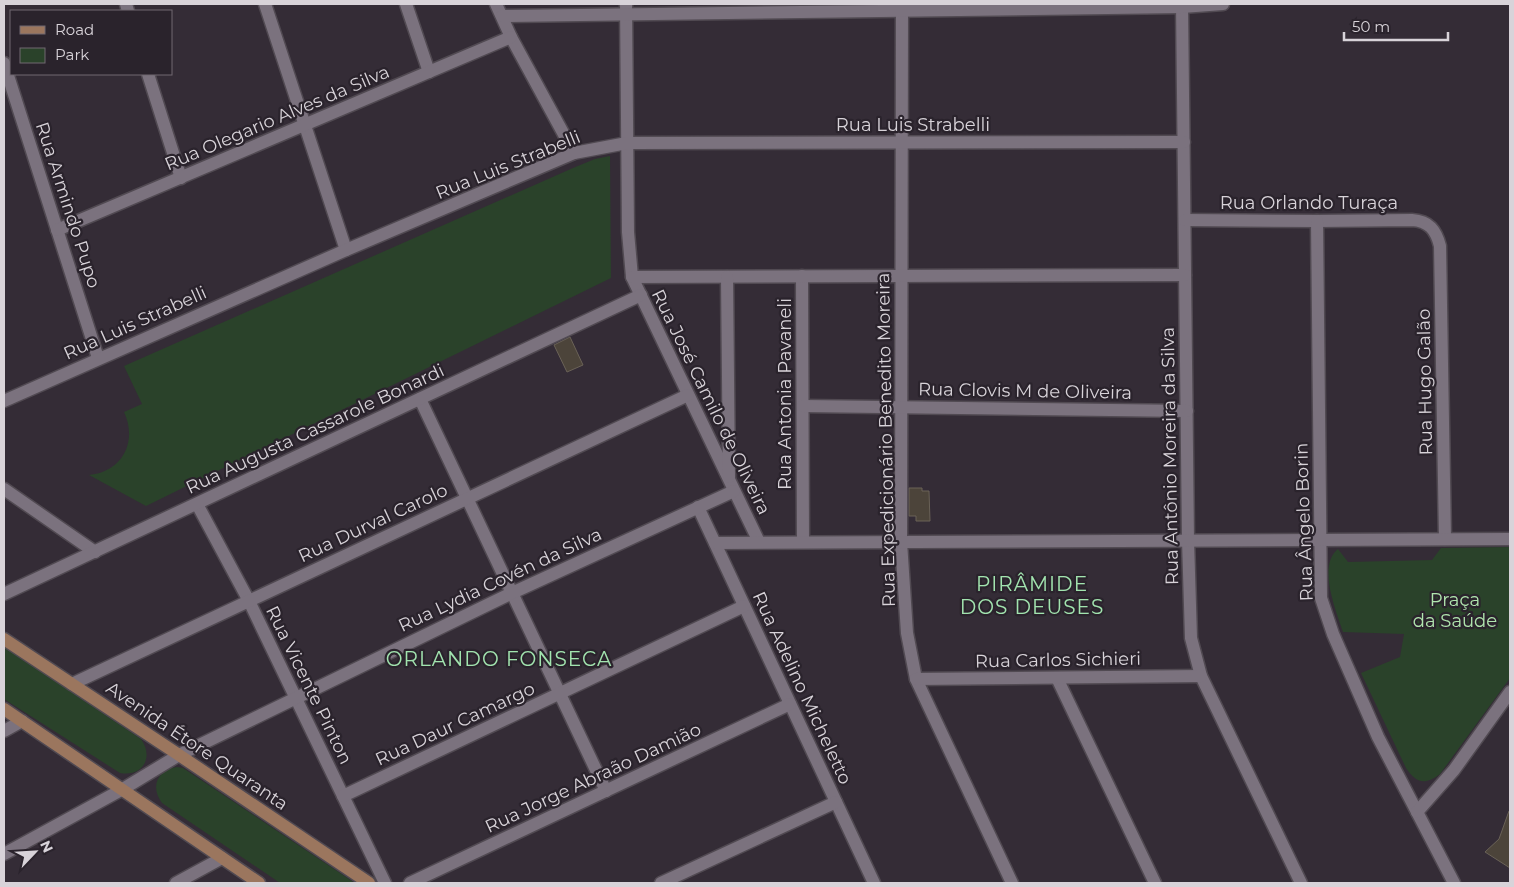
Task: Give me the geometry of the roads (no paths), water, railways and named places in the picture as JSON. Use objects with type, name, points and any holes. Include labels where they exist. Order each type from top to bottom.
[{"type":"street","points":[[265,4],[346,250]]},
{"type":"street","points":[[406,4],[429,72]]},
{"type":"street","points":[[496,4],[511,37],[574,153]]},
{"type":"street","points":[[502,16],[626,9],[1223,4]]},
{"type":"street","name":"Rua Antônio Moreira da Silva","points":[[1182,5],[1188,540],[1191,638],[1201,676],[1301,883]]},
{"type":"street","name":"Rua Expedicionário Benedito Moreira","points":[[902,8],[901,542],[907,633],[916,679],[1012,883]]},
{"type":"street","points":[[626,9],[628,232],[632,277],[1185,275]]},
{"type":"street","name":"Rua Olegario Alves da Silva","points":[[58,230],[511,37]]},
{"type":"street","name":"Rua Armindo Pupo","points":[[4,63],[98,358]]},
{"type":"street","points":[[148,75],[181,178]]},
{"type":"street","name":"Rua Luis Strabelli","points":[[4,401],[346,250],[574,153],[627,143],[1184,142]]},
{"type":"street","name":"Rua Orlando Turaça","points":[[1184,220],[1412,220],[1426,222],[1431,227]]},
{"type":"street","name":"Rua Ângelo Borin","points":[[1317,221],[1320,598],[1333,634],[1378,738],[1454,883]]},
{"type":"street","name":"Rua Hugo Galão","points":[[1431,227],[1438,238],[1440,246],[1445,539]]},
{"type":"street","name":"Rua Antonia Pavaneli","points":[[802,276],[803,542]]},
{"type":"street","name":"Rua José Camilo de Oliveira","points":[[632,277],[759,542]]},
{"type":"street","points":[[727,277],[732,486]]},
{"type":"street","name":"Rua Augusta Cassarole Bonardi","points":[[4,594],[641,295]]},
{"type":"street","name":"Rua Durval Carolo","points":[[72,684],[688,394]]},
{"type":"street","points":[[420,399],[606,791]]},
{"type":"street","name":"Rua Clovis M de Oliveira","points":[[803,406],[1187,411]]},
{"type":"street","name":"Rua Lydia Covén da Silva","points":[[4,854],[123,789],[179,755],[512,593],[698,507],[732,486]]},
{"type":"street","points":[[4,489],[95,552]]},
{"type":"street","name":"Rua Vicente Pinton","points":[[196,504],[249,601],[386,883]]},
{"type":"street","name":"Rua Adelino Micheletto","points":[[698,507],[874,883]]},
{"type":"street","points":[[714,543],[1510,539]]},
{"type":"street","name":"Rua Daur Camargo","points":[[343,796],[744,606]]},
{"type":"street","name":"Avenida Étore Quaranta","points":[[4,639],[369,883]]},
{"type":"street","name":"Rua Carlos Sichieri","points":[[916,679],[1201,676]]},
{"type":"street","points":[[1057,678],[1155,883]]},
{"type":"street","points":[[1417,812],[1454,770],[1510,692]]},
{"type":"street","name":"Rua Jorge Abraão Damião","points":[[410,883],[790,704]]},
{"type":"street","points":[[4,708],[259,883]]},
{"type":"street","points":[[4,731],[22,721]]},
{"type":"street","points":[[661,883],[836,802]]},
{"type":"street","points":[[176,883],[222,858]]},
{"type":"district","name":"PIRÂMIDE DOS DEUSES","points":[[1032,596]]},
{"type":"district","name":"ORLANDO FONSECA","points":[[499,659]]},
{"type":"park label","name":"Praça da Saúde","points":[[1455,610]]}]
